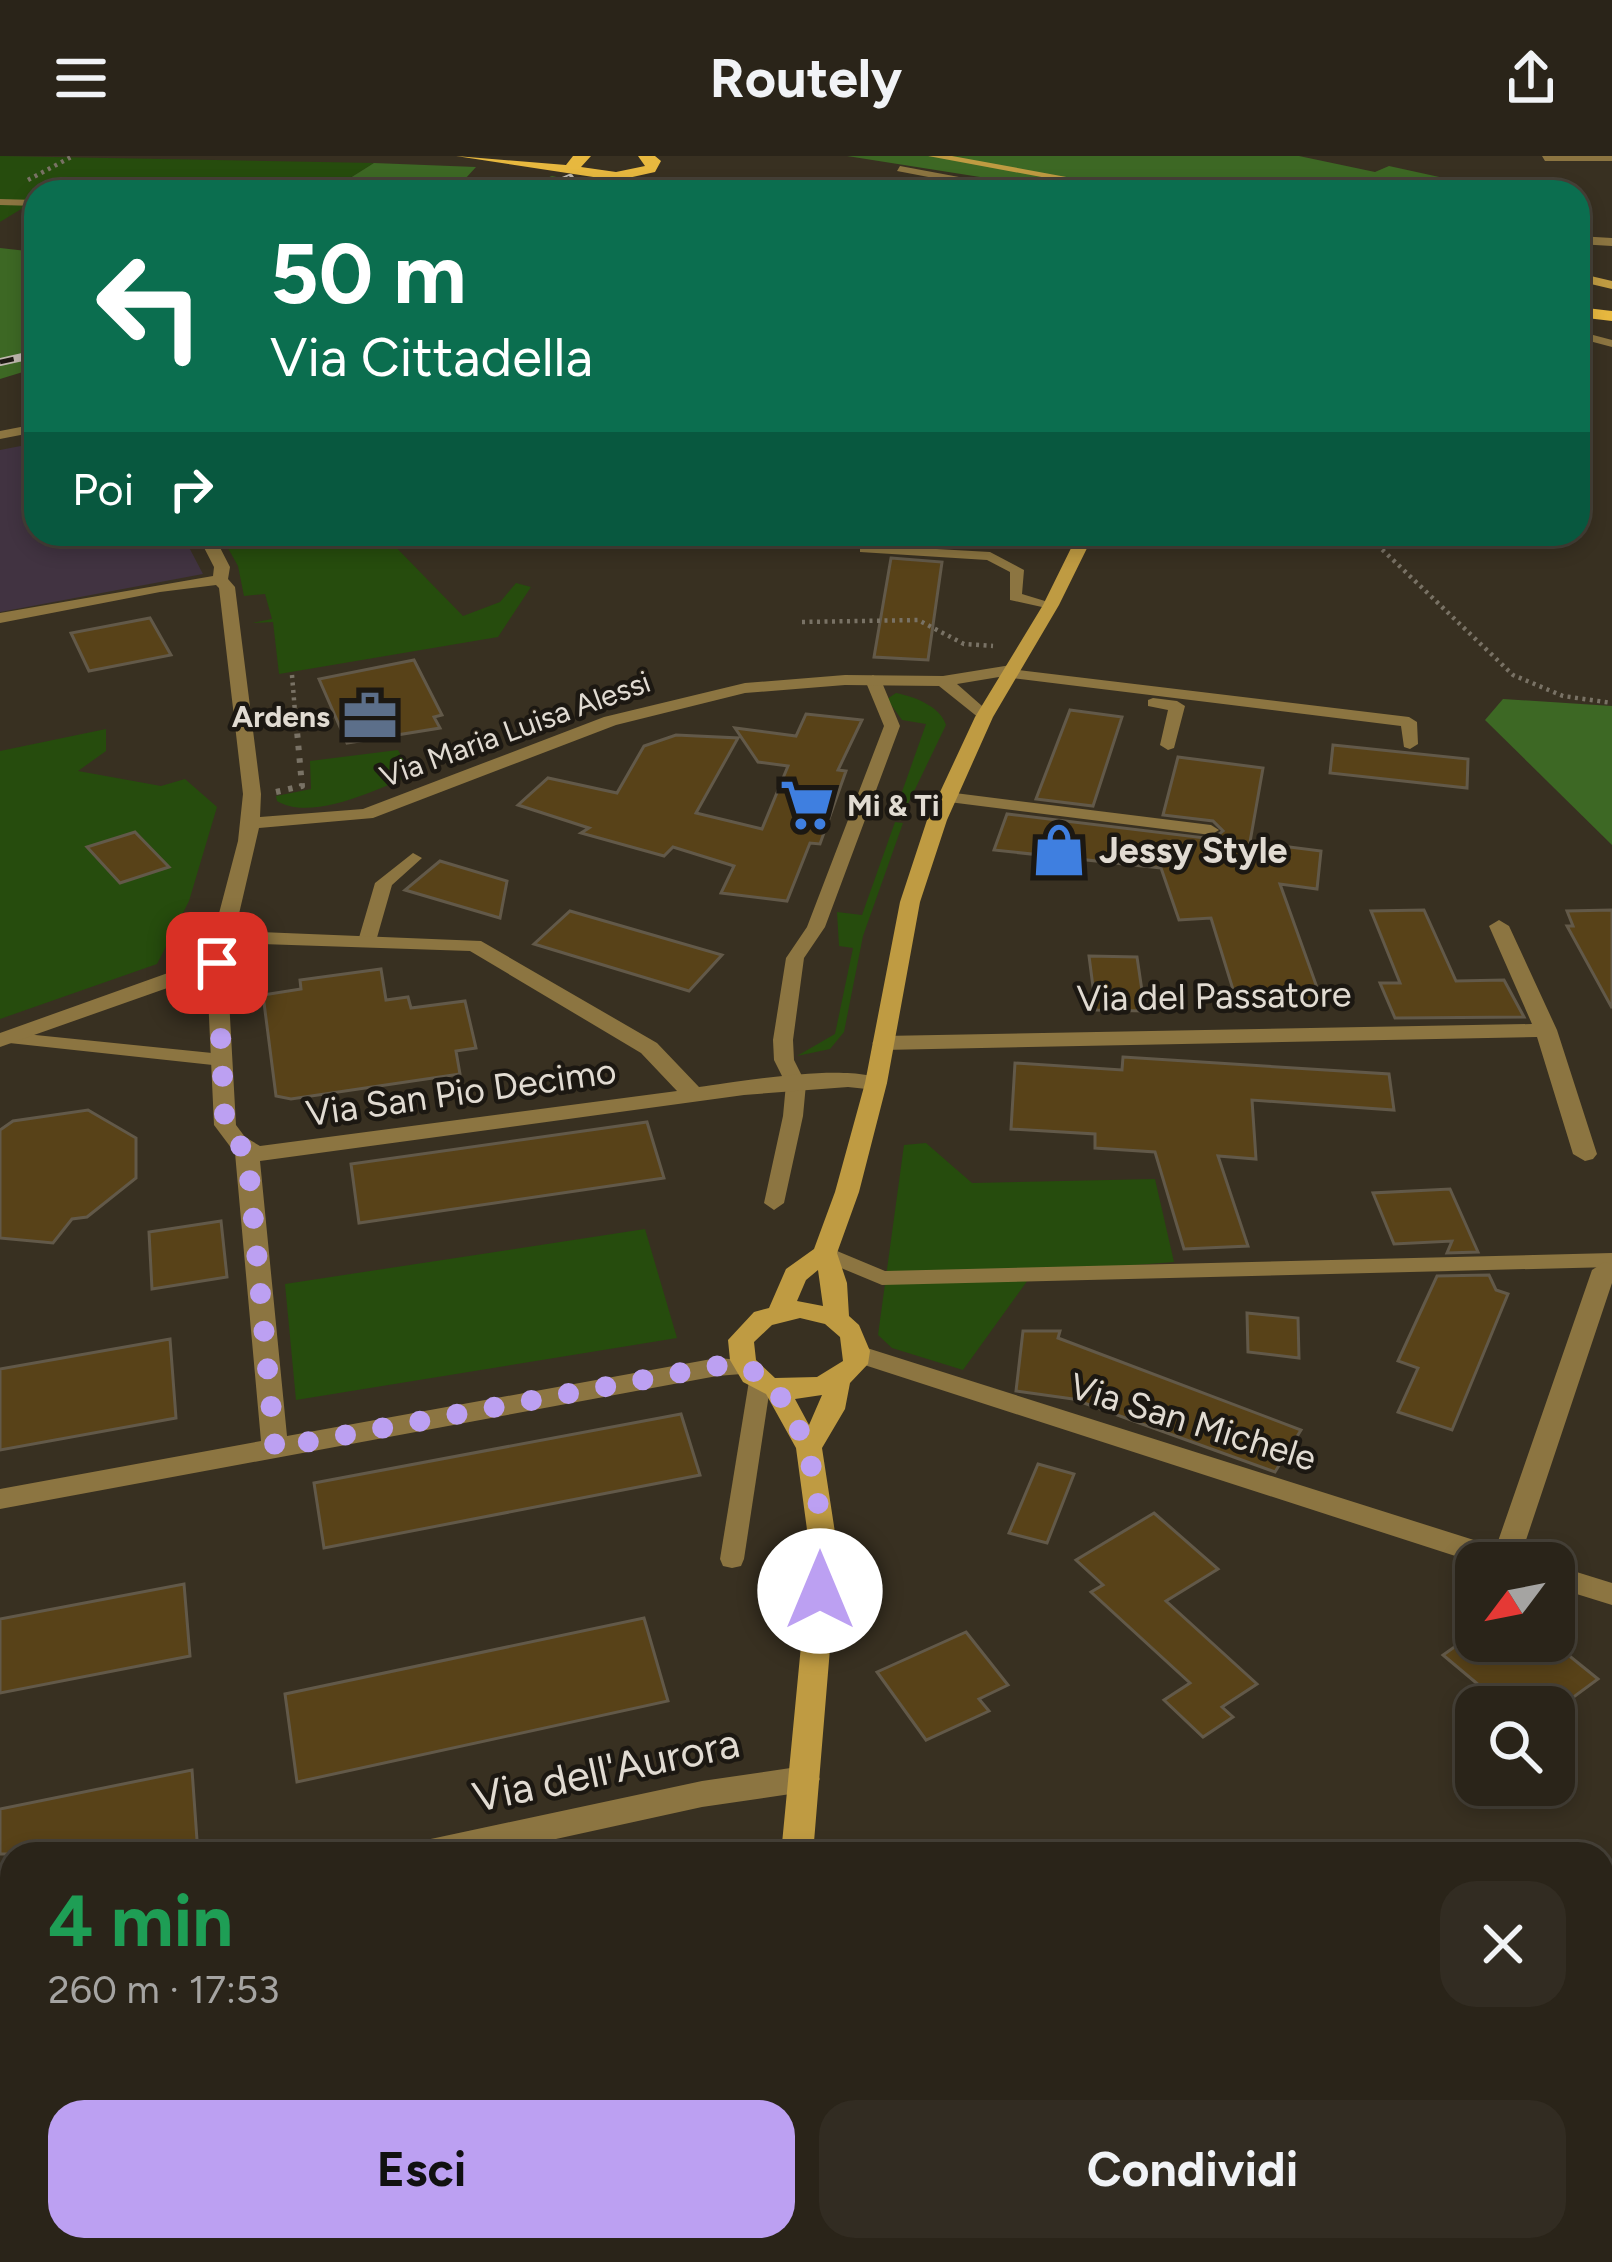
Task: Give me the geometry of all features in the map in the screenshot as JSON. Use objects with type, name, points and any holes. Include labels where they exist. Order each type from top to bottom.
[{"type":"main road","points":[[463,156],[579,163],[602,176],[626,180]]},
{"type":"main road","points":[[602,176],[642,172],[650,159]]},
{"type":"street","points":[[933,156],[1072,180]]},
{"type":"street","points":[[211,546],[222,568],[220,580]]},
{"type":"street","points":[[780,1311],[795,1275],[825,1253],[864,1137],[910,902],[946,796],[984,717],[1052,605],[1080,546]]},
{"type":"street","points":[[0,618],[160,586],[220,580]]},
{"type":"street","points":[[220,580],[227,587],[243,681],[251,823],[217,963],[225,1125],[247,1151],[275,1448]]},
{"type":"street","name":"Via Maria Luisa Alessi","points":[[251,823],[366,814],[556,739],[706,696],[798,682],[1008,676]]},
{"type":"street","points":[[943,681],[984,717]]},
{"type":"street","points":[[1499,926],[1546,1030],[1585,1154]]},
{"type":"street","name":"Via San Pio Decimo","points":[[223,937],[474,945],[649,1048],[694,1095]]},
{"type":"street","points":[[3,1039],[217,963]]},
{"type":"street","name":"Via del Passatore","points":[[884,1043],[1546,1030]]},
{"type":"street","name":"Via San Pio Decimo","points":[[247,1151],[266,1155],[694,1095],[848,1079],[876,1083]]},
{"type":"street","points":[[825,1253],[835,1283],[836,1318]]},
{"type":"street","name":"Via San Michele","points":[[1515,1542],[1608,1265]]},
{"type":"street","points":[[798,1842],[824,1552],[808,1448],[760,1378],[741,1340],[750,1327],[780,1311],[800,1309],[836,1318],[857,1341],[858,1354],[838,1381],[832,1409],[808,1448]]},
{"type":"street","name":"Via San Michele","points":[[858,1354],[1455,1545]]},
{"type":"street","points":[[0,1499],[717,1366],[808,1390],[838,1381]]},
{"type":"street","points":[[1575,1583],[1612,1594]]},
{"type":"street","name":"Via dell'Aurora","points":[[481,1842],[701,1794],[804,1779]]},
{"type":"lane","points":[[1545,158],[1612,158]]},
{"type":"lane","points":[[900,169],[959,180]]},
{"type":"lane","points":[[866,549],[990,556],[1017,570],[1015,597],[1052,605]]},
{"type":"lane","points":[[1008,676],[1409,722],[1410,744]]},
{"type":"lane","points":[[1008,676],[1178,706],[1168,746]]},
{"type":"lane","points":[[774,1203],[796,1084],[784,1060],[783,1040],[795,958],[816,927],[892,726],[874,680]]},
{"type":"lane","points":[[946,796],[1211,830]]},
{"type":"lane","points":[[367,941],[384,883],[413,858]]},
{"type":"lane","points":[[3,1039],[222,1060]]},
{"type":"lane","points":[[825,1253],[882,1278],[1608,1265]]},
{"type":"lane","points":[[732,1559],[760,1378]]},
{"type":"path","points":[[27,180],[73,156]]},
{"type":"path","points":[[18,185],[24,182]]},
{"type":"path","points":[[1378,546],[1513,676],[1563,697],[1612,703]]},
{"type":"path","points":[[802,622],[918,620],[964,644],[1025,648]]},
{"type":"path","points":[[271,793],[302,786],[292,675]]},
{"type":"shaded area","points":[[24,445],[24,546],[188,546],[203,574],[0,612],[0,450]]},
{"type":"green space","points":[[0,156],[374,163],[347,180],[24,180],[24,207],[0,222]]},
{"type":"green space","points":[[847,156],[1299,156],[1375,172],[1389,166],[1453,180],[999,180]]},
{"type":"green space","points":[[374,163],[476,167],[464,180],[347,180]]},
{"type":"green space","points":[[0,248],[24,251],[24,372],[0,379]]},
{"type":"green space","points":[[227,546],[395,546],[463,616],[500,602],[516,583],[531,587],[498,637],[279,674],[273,622],[252,623],[272,619],[265,594],[244,596],[238,566]]},
{"type":"green space","points":[[896,693],[933,708],[946,725],[906,808],[897,806],[926,724],[902,720],[887,699]]},
{"type":"green space","points":[[1503,699],[1612,706],[1612,845],[1485,720]]},
{"type":"green space","points":[[106,729],[106,751],[78,771],[161,786],[185,779],[217,807],[189,901],[157,964],[0,1019],[0,751]]},
{"type":"green space","points":[[398,750],[404,761],[421,771],[329,805],[292,807],[277,801],[276,796],[311,789],[310,761]]},
{"type":"green space","points":[[895,822],[903,823],[863,936],[844,1032],[830,1049],[797,1056],[835,1034],[853,948],[839,946],[837,912],[862,915]]},
{"type":"green space","points":[[926,1143],[972,1183],[1155,1179],[1174,1262],[1033,1273],[963,1370],[892,1348],[878,1335],[904,1145]]},
{"type":"green space","points":[[645,1229],[677,1338],[296,1400],[285,1284]]},
{"type":"building","points":[[891,558],[942,562],[928,660],[874,657]]},
{"type":"building","points":[[150,618],[171,655],[89,671],[71,633]]},
{"type":"building","points":[[414,660],[442,715],[434,717],[440,728],[347,743],[319,679]]},
{"type":"building","points":[[1070,710],[1122,717],[1093,806],[1036,799]]},
{"type":"building","points":[[806,714],[862,720],[838,770],[846,771],[820,844],[810,843],[787,901],[721,893],[734,866],[673,847],[664,856],[581,833],[589,828],[518,805],[548,778],[617,793],[644,746],[676,735],[738,738],[696,813],[762,829],[788,766],[758,762],[735,728],[796,736]]},
{"type":"building","points":[[1333,745],[1468,759],[1467,788],[1330,773]]},
{"type":"building","points":[[1178,757],[1263,768],[1250,842],[1321,851],[1317,889],[1280,884],[1324,1007],[1239,1009],[1211,918],[1179,920],[1161,868],[994,850],[1007,814],[1213,839],[1223,831],[1213,821],[1163,815]]},
{"type":"building","points":[[135,832],[169,867],[120,883],[87,847]]},
{"type":"building","points":[[440,861],[507,881],[500,918],[405,890]]},
{"type":"building","points":[[1424,910],[1456,981],[1504,980],[1524,1017],[1395,1018],[1380,983],[1400,983],[1371,911]]},
{"type":"building","points":[[1612,910],[1612,1008],[1567,926],[1573,926],[1567,911]]},
{"type":"building","points":[[570,911],[722,955],[689,991],[534,944]]},
{"type":"building","points":[[1089,956],[1137,957],[1145,1011],[1096,1010]]},
{"type":"building","points":[[381,969],[386,1000],[408,997],[411,1008],[465,1001],[476,1048],[456,1051],[460,1074],[291,1099],[276,1096],[263,995],[301,989],[300,980]]},
{"type":"building","points":[[1123,1057],[1389,1074],[1394,1110],[1252,1100],[1256,1159],[1218,1156],[1248,1246],[1184,1249],[1155,1152],[1095,1148],[1095,1134],[1011,1129],[1015,1063],[1122,1070]]},
{"type":"building","points":[[88,1110],[136,1138],[136,1178],[87,1217],[72,1219],[53,1243],[0,1238],[0,1130],[13,1121]]},
{"type":"building","points":[[647,1122],[664,1178],[359,1223],[351,1164]]},
{"type":"building","points":[[1450,1189],[1478,1252],[1447,1253],[1452,1241],[1394,1244],[1373,1193]]},
{"type":"building","points":[[221,1221],[227,1277],[152,1289],[149,1232]]},
{"type":"building","points":[[1489,1275],[1496,1290],[1508,1294],[1452,1430],[1398,1412],[1418,1368],[1398,1361],[1437,1276]]},
{"type":"building","points":[[1247,1313],[1298,1318],[1299,1358],[1248,1352]]},
{"type":"building","points":[[1023,1331],[1060,1331],[1058,1338],[1301,1430],[1275,1472],[1073,1399],[1016,1391]]},
{"type":"building","points":[[170,1339],[176,1418],[0,1450],[0,1369]]},
{"type":"building","points":[[681,1414],[700,1475],[324,1548],[314,1483]]},
{"type":"building","points":[[1038,1464],[1074,1474],[1047,1543],[1009,1533]]},
{"type":"building","points":[[1154,1513],[1218,1569],[1166,1601],[1257,1684],[1222,1707],[1233,1717],[1203,1737],[1164,1700],[1190,1683],[1091,1592],[1103,1585],[1076,1560]]},
{"type":"building","points":[[184,1584],[190,1656],[0,1693],[0,1619]]},
{"type":"building","points":[[644,1618],[668,1701],[297,1782],[285,1694]]},
{"type":"building","points":[[966,1632],[1008,1685],[979,1699],[989,1711],[926,1740],[877,1672]]},
{"type":"building","points":[[1455,1647],[1455,1662],[1575,1660],[1598,1679],[1575,1696],[1575,1686],[1480,1686],[1443,1655]]},
{"type":"building","points":[[192,1770],[197,1842],[0,1842],[0,1809]]},
{"type":"railway","points":[[565,180],[570,178]]},
{"type":"railway","points":[[0,362],[24,357]]},
{"type":"place","name":"Ardens","points":[[370,716]]},
{"type":"place","name":"Mi & Ti","points":[[807,805]]},
{"type":"place","name":"Jessy Style","points":[[1059,850]]},
{"type":"route","points":[[217,963],[225,1125],[247,1151],[275,1448],[717,1366],[745,1367],[775,1388],[808,1448],[824,1552],[820,1591]]}]
